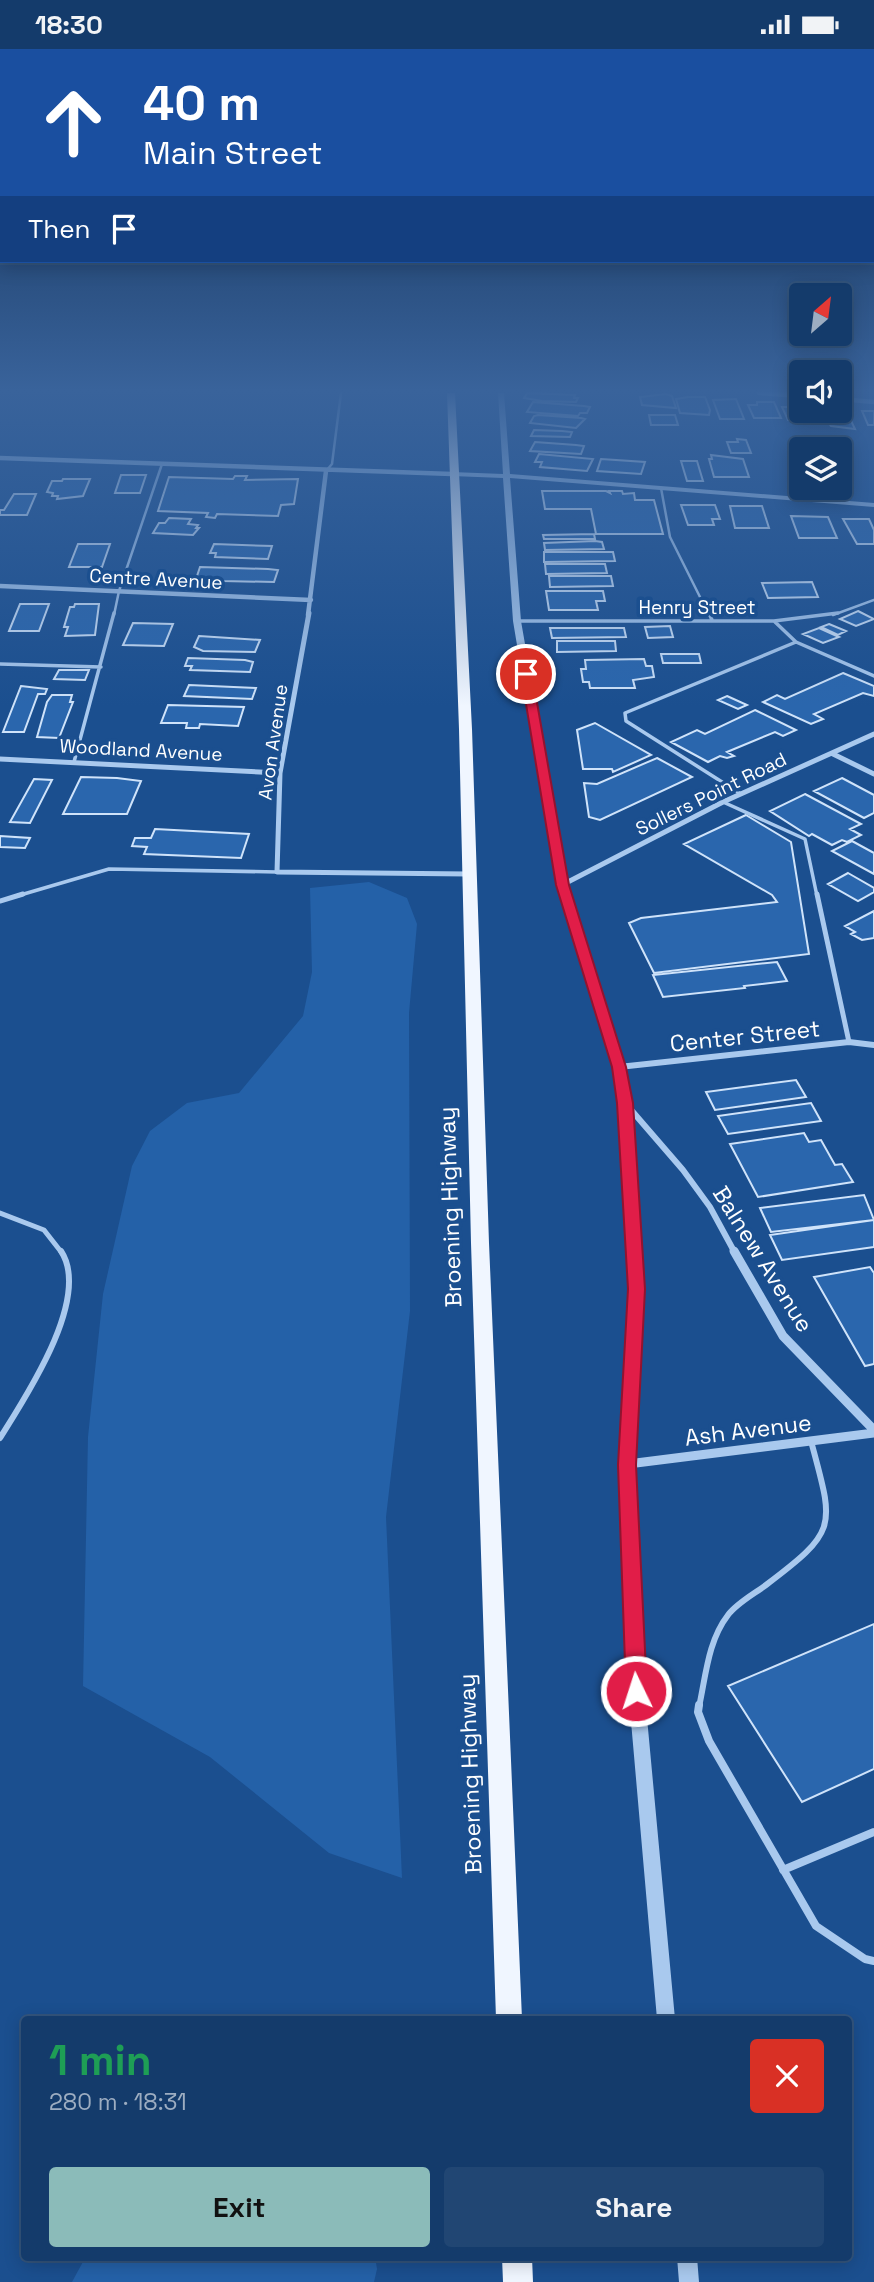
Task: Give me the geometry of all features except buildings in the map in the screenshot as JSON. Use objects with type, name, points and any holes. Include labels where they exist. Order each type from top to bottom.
[{"type":"main road","name":"Broening Highway","points":[[453,497],[463,654],[468,874],[509,2016]]},
{"type":"main road","points":[[517,2261],[518,2282]]},
{"type":"street","name":"Avon Avenue","points":[[277,872],[280,773],[311,600],[323,497]]},
{"type":"street","points":[[509,497],[517,621],[562,885],[619,1067],[625,1103],[636,1289],[627,1465],[634,1664],[666,2016]]},
{"type":"street","points":[[776,497],[874,505]]},
{"type":"street","name":"Centre Avenue","points":[[0,586],[311,600]]},
{"type":"street","name":"Sollers Point Road","points":[[562,885],[723,802],[874,734]]},
{"type":"street","points":[[833,754],[874,774]]},
{"type":"street","name":"Woodland Avenue","points":[[0,759],[280,773]]},
{"type":"street","points":[[277,872],[468,874]]},
{"type":"street","name":"Center Street","points":[[619,1067],[849,1042],[874,1045]]},
{"type":"street","name":"Balnew Avenue","points":[[625,1103],[684,1170],[710,1207],[761,1302],[783,1336],[874,1431]]},
{"type":"street","name":"Ash Avenue","points":[[627,1465],[874,1431]]},
{"type":"street","points":[[687,2261],[689,2282]]},
{"type":"lane","points":[[74,762],[119,591],[151,497]]},
{"type":"lane","points":[[663,497],[670,537],[712,620]]},
{"type":"lane","name":"Henry Street","points":[[517,621],[774,621],[830,616],[874,600]]},
{"type":"lane","points":[[774,621],[796,642],[874,676]]},
{"type":"lane","points":[[741,794],[626,721],[625,712],[796,642]]},
{"type":"lane","points":[[0,664],[101,667]]},
{"type":"lane","points":[[723,802],[805,839],[849,1042]]},
{"type":"lane","points":[[0,901],[109,869],[277,872]]},
{"type":"lane","points":[[0,1213],[33,1223],[50,1234],[66,1264],[69,1286],[61,1323],[47,1362],[0,1438]]},
{"type":"lane","points":[[811,1441],[827,1502],[825,1529],[808,1553],[729,1613],[713,1639],[698,1712],[709,1741],[816,1926],[865,1959],[874,1961]]},
{"type":"lane","points":[[783,1870],[874,1832]]},
{"type":"shaded area","points":[[369,882],[407,898],[417,924],[409,1013],[410,1311],[386,1517],[402,1878],[329,1853],[210,1757],[83,1686],[88,1437],[103,1294],[132,1166],[150,1131],[187,1103],[239,1093],[303,1016],[312,972],[310,888]]},
{"type":"shaded area","points":[[83,2261],[376,2261],[377,2269],[374,2282],[72,2282]]},
{"type":"route","points":[[526,674],[562,885],[619,1067],[625,1103],[636,1289],[627,1465],[636,1691]]}]
